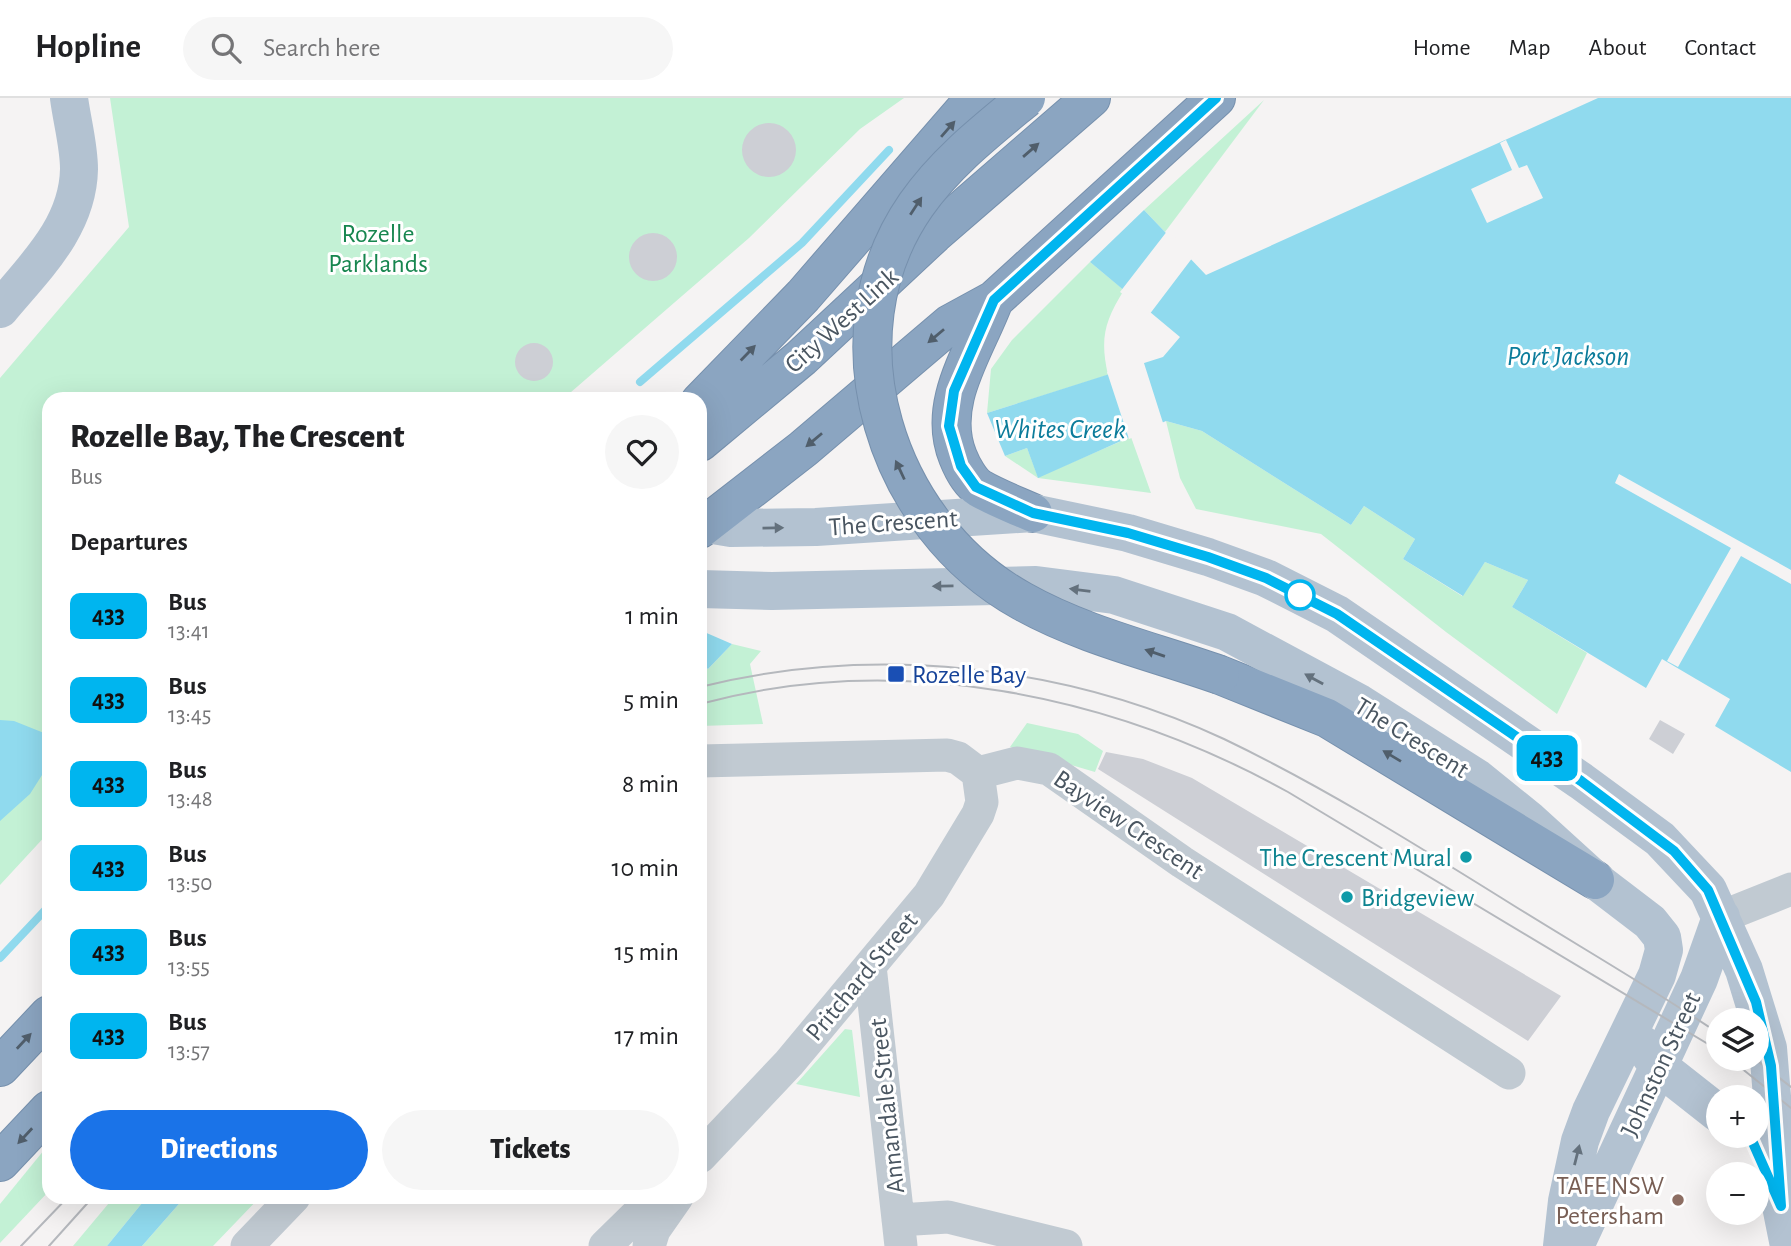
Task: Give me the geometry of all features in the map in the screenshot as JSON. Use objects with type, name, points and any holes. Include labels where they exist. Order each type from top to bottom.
[{"type":"highway","points":[[707,395],[803,296],[975,98]]},
{"type":"highway","points":[[1026,98],[965,149],[915,206],[893,248],[877,302],[872,349],[873,380],[886,437],[912,495],[930,520],[949,544],[989,579],[1022,601],[1327,718],[1595,880]]},
{"type":"highway","name":"City West Link","points":[[707,436],[801,358],[979,195],[1091,98]]},
{"type":"highway","points":[[710,526],[950,324],[994,300],[1216,98]]},
{"type":"highway","points":[[994,300],[954,391],[950,416],[952,442],[961,466],[976,487],[1033,513]]},
{"type":"highway","points":[[0,1067],[42,1022]]},
{"type":"highway","points":[[0,1162],[42,1117]]},
{"type":"main road","points":[[0,309],[53,246],[70,215],[79,168],[69,98]]},
{"type":"main road","name":"The Crescent","points":[[710,526],[816,527],[1033,513],[1128,533],[1208,557],[1266,578],[1337,614],[1581,781],[1660,839],[1708,890],[1756,1002],[1768,1048],[1781,1206],[1789,1246]]},
{"type":"main road","name":"The Crescent","points":[[707,589],[772,591],[1036,585],[1114,594],[1227,632],[1359,703],[1477,778],[1529,820],[1595,880],[1650,922],[1662,937]]},
{"type":"main road","points":[[1706,1104],[1657,1065],[1643,1046],[1636,1020],[1657,1004],[1721,917]]},
{"type":"main road","name":"Johnston Street","points":[[1575,1246],[1699,979],[1721,917]]},
{"type":"main road","name":"Johnston Street","points":[[1562,1246],[1567,1201],[1580,1141],[1591,1111],[1661,964],[1662,937]]},
{"type":"main road","points":[[1758,1148],[1781,1206]]},
{"type":"street","points":[[707,761],[947,755],[958,758],[978,773]]},
{"type":"street","name":"Bayview Crescent","points":[[978,773],[1017,763],[1049,769],[1182,862],[1509,1073]]},
{"type":"street","name":"Pritchard Street","points":[[707,1153],[789,1063],[929,895],[971,829],[982,802],[978,773]]},
{"type":"street","points":[[1721,917],[1791,889]]},
{"type":"street","name":"Annandale Street","points":[[870,966],[900,1233]]},
{"type":"street","points":[[247,1246],[287,1204]]},
{"type":"street","points":[[605,1246],[648,1204]]},
{"type":"street","points":[[649,1246],[654,1230],[672,1204]]},
{"type":"street","points":[[900,1233],[948,1217],[1066,1246]]},
{"type":"green space","name":"Rozelle Parklands","points":[[110,98],[904,98],[860,129],[749,238],[571,392],[42,392],[42,840],[0,885],[0,378],[129,227]]},
{"type":"green space","points":[[1264,100],[1165,232],[1144,210]]},
{"type":"green space","points":[[1090,262],[1124,290],[1108,321],[1104,341],[1108,375],[987,413],[991,369],[1012,340]]},
{"type":"green space","points":[[1166,421],[1202,431],[1351,525],[1364,506],[1415,539],[1403,559],[1462,596],[1485,562],[1528,580],[1512,607],[1587,653],[1557,714],[1446,632],[1321,534],[1196,509],[1180,478]]},
{"type":"green space","points":[[1131,437],[1151,493],[1038,478],[1005,456],[1027,448],[1038,477]]},
{"type":"green space","points":[[732,644],[761,651],[750,664],[763,724],[707,726],[708,669]]},
{"type":"green space","points":[[1027,723],[1078,734],[1103,751],[1095,772],[1010,747]]},
{"type":"green space","points":[[845,1029],[852,1030],[860,1097],[796,1084]]},
{"type":"green space","points":[[42,1153],[42,1198],[0,1243],[0,1204]]},
{"type":"green space","points":[[108,1204],[141,1204],[107,1246],[73,1246]]},
{"type":"green space","points":[[179,1204],[253,1204],[213,1246],[142,1246]]},
{"type":"water","name":"Port Jackson","points":[[1598,98],[1791,98],[1791,772],[1715,726],[1730,699],[1662,659],[1646,688],[1512,607],[1528,580],[1485,562],[1463,596],[1403,559],[1415,539],[1364,506],[1351,525],[1202,431],[1166,421],[1038,478],[1027,448],[1005,456],[987,413],[1163,357],[1180,337],[1090,262],[1144,210],[1206,275]]},
{"type":"water","points":[[707,633],[732,644],[707,668]]},
{"type":"water","points":[[0,720],[14,721],[42,732],[42,775],[30,794],[0,821]]},
{"type":"water","points":[[141,1204],[179,1204],[142,1246],[107,1246]]},
{"type":"pier","points":[[1506,140],[1519,168],[1527,165],[1543,198],[1487,223],[1471,189],[1512,170],[1500,143]]},
{"type":"pier","points":[[1168,230],[1193,257],[1149,315],[1120,292]]},
{"type":"pier","points":[[1143,360],[1164,426],[1129,439],[1107,372]]},
{"type":"pier","points":[[1619,474],[1791,570],[1791,584],[1741,556],[1678,667],[1667,661],[1731,548],[1615,483]]},
{"type":"building","points":[[769,123],[788,131],[796,150],[788,169],[769,177],[750,169],[742,150],[750,131]]},
{"type":"building","points":[[653,233],[670,240],[677,257],[670,274],[653,281],[636,274],[629,257],[636,240]]},
{"type":"building","points":[[534,343],[548,348],[553,362],[548,376],[534,381],[520,376],[515,362],[520,348]]},
{"type":"building","points":[[1660,720],[1685,734],[1673,754],[1649,739]]},
{"type":"building","name":"Bridgeview","points":[[1106,752],[1143,759],[1192,778],[1561,996],[1528,1041],[1098,769]]},
{"type":"waterway","points":[[640,382],[802,243],[889,150]]},
{"type":"waterway","points":[[0,958],[42,913]]},
{"type":"tram line","points":[[707,686],[766,674],[832,666],[899,665],[966,669],[1033,678],[1098,693],[1162,713],[1224,739],[1364,814],[1706,1025]]},
{"type":"tram line","points":[[707,703],[775,688],[851,681],[926,682],[1002,691],[1076,707],[1149,729],[1220,758],[1288,792],[1706,1043]]},
{"type":"tram line","points":[[1769,1070],[1791,1087]]},
{"type":"tram line","points":[[1745,1071],[1791,1108]]},
{"type":"tram line","points":[[21,1246],[61,1204]]},
{"type":"tram line","points":[[49,1246],[87,1204]]},
{"type":"bus line","name":"433","points":[[1216,98],[994,300],[978,343],[954,391],[949,426],[961,466],[976,487],[1033,513],[1128,533],[1208,557],[1266,578],[1337,614],[1581,781],[1660,839],[1708,890],[1756,1002],[1771,1066],[1781,1206],[1758,1148]]},
{"type":"place","name":"Rozelle Bay","points":[[896,674]]},
{"type":"place","name":"The Crescent Mural","points":[[1466,857]]},
{"type":"place","name":"Bridgeview","points":[[1347,897]]},
{"type":"place","name":"TAFE NSW Petersham","points":[[1678,1200]]},
{"type":"water label","name":"Whites Creek","points":[[1060,428]]}]
